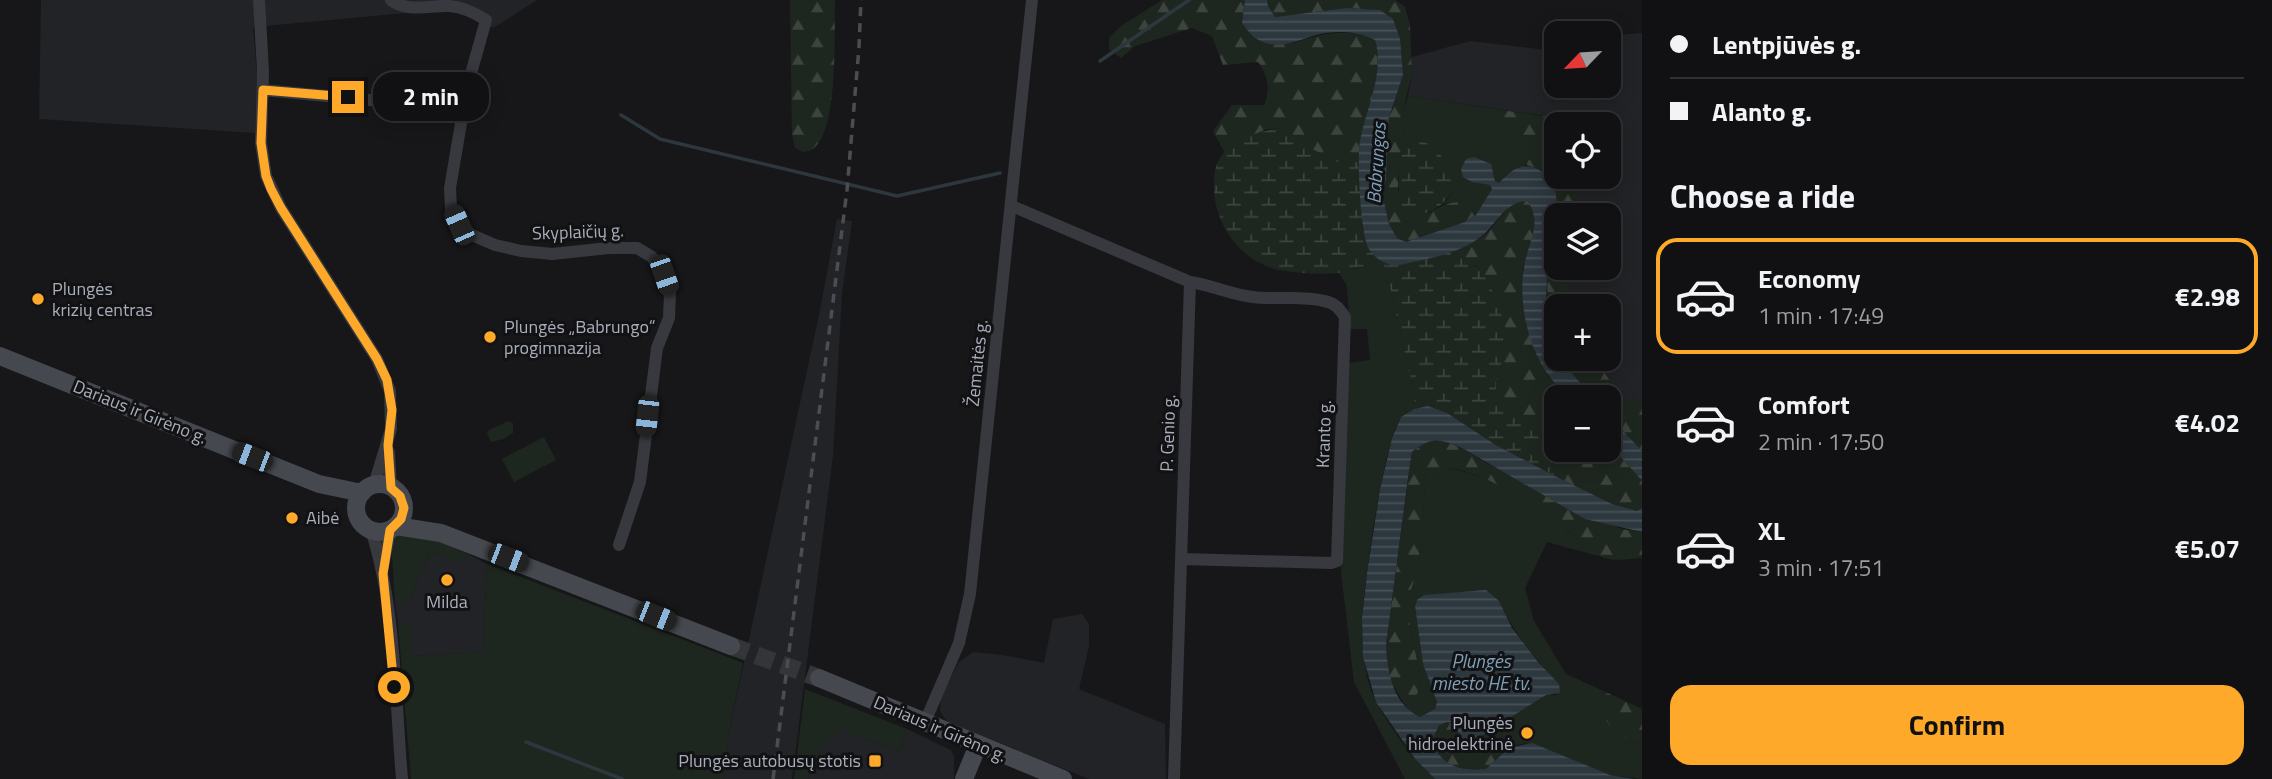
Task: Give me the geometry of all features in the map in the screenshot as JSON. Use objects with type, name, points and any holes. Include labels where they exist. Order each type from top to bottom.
[{"type":"main road","name":"Dariaus ir Girėno g.","points":[[0,356],[319,484],[371,494],[400,496],[404,508],[441,533],[731,646]]},
{"type":"main road","name":"Dariaus ir Girėno g.","points":[[371,494],[360,522],[371,530],[380,532],[393,528],[441,533]]},
{"type":"main road","points":[[393,528],[402,516],[404,508]]},
{"type":"main road","name":"Dariaus ir Girėno g.","points":[[819,678],[1063,779]]},
{"type":"main road","points":[[964,779],[978,745]]},
{"type":"street","points":[[259,0],[263,90],[261,143],[266,176],[281,208],[384,371],[392,401],[388,445],[371,494]]},
{"type":"street","name":"Skyplaičių g.","points":[[391,0],[406,7],[452,6],[468,9],[486,20],[467,88],[450,188],[451,208],[459,225],[472,235],[495,245],[521,251],[552,254],[637,248],[652,257],[664,275],[670,292],[668,318],[657,348],[653,371],[640,482],[619,545]]},
{"type":"street","name":"Žemaitės g.","points":[[925,722],[959,643],[970,594],[1032,0]]},
{"type":"street","points":[[263,90],[465,109]]},
{"type":"street","points":[[1012,206],[1190,282]]},
{"type":"street","name":"P. Genio g.","points":[[1174,779],[1190,282]]},
{"type":"street","name":"Kranto g.","points":[[1182,559],[1337,561],[1345,330],[1345,317],[1336,304],[1322,300],[1255,298],[1190,282]]},
{"type":"street","points":[[383,574],[393,528]]},
{"type":"street","points":[[371,530],[383,574],[402,779]]},
{"type":"shaded area","points":[[41,0],[537,0],[493,28],[457,11],[438,10],[253,27],[257,75],[255,133],[39,119]]},
{"type":"shaded area","points":[[1642,33],[1642,403],[1624,401],[1621,397],[1621,385],[1613,385],[1603,371],[1621,371],[1621,294],[1571,294],[1570,280],[1621,280],[1621,203],[1578,203],[1577,189],[1621,189],[1621,112],[1544,112],[1544,116],[1408,96],[1412,57],[1470,41],[1544,50],[1544,98],[1621,98],[1621,35]]},
{"type":"shaded area","points":[[837,219],[852,221],[842,294],[833,456],[792,779],[723,779],[729,732],[819,315]]},
{"type":"shaded area","points":[[430,552],[458,562],[470,555],[487,564],[483,652],[413,656],[410,623],[398,623],[395,602],[409,602]]},
{"type":"shaded area","points":[[1082,614],[1089,624],[1089,646],[1079,689],[1165,724],[1166,779],[1089,779],[948,722],[943,716],[940,710],[941,697],[959,662],[973,652],[1044,663],[1053,619]]},
{"type":"shaded area","points":[[841,729],[900,752],[907,729],[951,750],[954,756],[954,779],[808,779],[809,767],[816,762],[825,738]]},
{"type":"green space","points":[[790,0],[835,0],[833,79],[827,122],[813,149],[803,152],[795,148],[792,135]]},
{"type":"green space","points":[[1162,0],[1245,0],[1242,23],[1294,43],[1345,33],[1375,40],[1377,69],[1359,162],[1337,162],[1282,128],[1266,129],[1224,151],[1213,131],[1232,105],[1264,105],[1267,83],[1258,62],[1223,65],[1212,36],[1192,28],[1135,46],[1121,58],[1109,49],[1109,38],[1121,26]]},
{"type":"green space","points":[[1267,0],[1395,0],[1405,7],[1410,25],[1412,73],[1403,111],[1405,143],[1399,167],[1398,190],[1429,213],[1454,202],[1466,204],[1476,215],[1465,222],[1406,242],[1397,238],[1389,224],[1382,193],[1386,179],[1389,117],[1403,75],[1380,10],[1346,8],[1275,17]]},
{"type":"green space","points":[[1408,96],[1502,110],[1508,132],[1527,165],[1511,171],[1499,183],[1495,181],[1494,174],[1467,180],[1490,185],[1492,189],[1476,215],[1463,203],[1444,204],[1455,189],[1417,140],[1405,143],[1403,111]]},
{"type":"green space","points":[[1502,110],[1544,116],[1544,171],[1527,165],[1503,118]]},
{"type":"green space","points":[[1283,128],[1312,149],[1337,162],[1359,162],[1363,232],[1419,260],[1451,250],[1478,268],[1494,295],[1506,331],[1506,350],[1497,373],[1496,392],[1544,441],[1544,462],[1560,462],[1553,475],[1496,445],[1447,413],[1428,406],[1414,409],[1415,396],[1389,283],[1379,270],[1365,267],[1323,274],[1279,270],[1253,259],[1232,239],[1215,201],[1216,169],[1229,147],[1268,130]]},
{"type":"green space","points":[[1417,140],[1432,147],[1443,158],[1455,189],[1437,208],[1411,216],[1399,205],[1399,167],[1405,143]]},
{"type":"green space","points":[[1549,189],[1578,189],[1578,203],[1552,203]]},
{"type":"green space","points":[[1527,200],[1534,209],[1535,228],[1523,269],[1544,358],[1544,371],[1547,371],[1557,385],[1544,385],[1544,441],[1495,392],[1495,373],[1507,348],[1477,266],[1462,260],[1451,250],[1480,238],[1509,208]]},
{"type":"green space","points":[[1367,266],[1381,270],[1389,283],[1415,396],[1414,409],[1401,418],[1394,431],[1381,482],[1363,604],[1364,660],[1373,695],[1388,721],[1435,779],[1405,779],[1354,682],[1341,572],[1349,363],[1370,360],[1367,329],[1350,329],[1347,286],[1339,273]]},
{"type":"green space","points":[[1547,280],[1570,280],[1571,294],[1547,294]]},
{"type":"green space","points":[[1570,371],[1603,371],[1613,385],[1582,385]]},
{"type":"green space","points":[[1621,397],[1624,401],[1642,403],[1642,451],[1621,429]]},
{"type":"green space","points":[[508,421],[513,423],[513,433],[504,439],[491,442],[487,433],[489,430]]},
{"type":"green space","points":[[544,437],[556,460],[514,482],[502,459]]},
{"type":"green space","points":[[1441,440],[1462,448],[1486,463],[1621,529],[1642,532],[1642,558],[1615,560],[1599,556],[1540,510],[1501,486],[1480,477],[1460,470],[1442,468],[1426,471],[1419,563],[1409,597],[1409,620],[1420,687],[1414,701],[1405,705],[1387,668],[1386,645],[1412,452],[1426,442]]},
{"type":"green space","points":[[1621,457],[1642,481],[1642,508],[1637,511],[1612,504],[1553,475],[1560,462],[1621,462]]},
{"type":"green space","points":[[1436,467],[1481,477],[1523,498],[1598,556],[1547,542],[1525,588],[1534,621],[1566,674],[1608,693],[1600,699],[1635,742],[1642,743],[1642,779],[1610,775],[1526,743],[1517,745],[1506,720],[1546,695],[1557,695],[1559,684],[1525,645],[1499,601],[1417,600],[1415,606],[1423,664],[1437,702],[1435,709],[1420,717],[1409,712],[1405,705],[1414,701],[1420,687],[1409,620],[1409,597],[1419,563],[1426,471]]},
{"type":"green space","points":[[403,531],[418,532],[470,555],[458,562],[430,552],[409,602],[395,602],[391,541]]},
{"type":"green space","points":[[487,564],[743,663],[723,779],[411,779],[398,623],[410,623],[414,656],[483,652]]},
{"type":"green space","points":[[805,689],[907,729],[900,752],[841,729],[834,742],[825,739],[816,762],[809,767],[808,779],[794,779]]},
{"type":"green space","points":[[1608,693],[1642,709],[1642,743],[1619,734],[1607,722],[1600,698]]},
{"type":"green space","points":[[1506,720],[1517,745],[1509,748],[1486,769],[1460,768],[1446,762],[1432,740],[1438,725],[1447,722],[1453,723],[1467,742]]},
{"type":"water","name":"Babrungas","points":[[1245,0],[1267,0],[1275,17],[1346,8],[1380,10],[1393,19],[1400,39],[1403,75],[1389,117],[1386,179],[1382,193],[1389,224],[1397,238],[1406,242],[1465,222],[1476,215],[1492,189],[1490,185],[1472,182],[1463,177],[1461,169],[1466,159],[1474,157],[1491,164],[1495,181],[1499,183],[1511,172],[1524,166],[1535,168],[1544,174],[1544,189],[1554,189],[1557,200],[1557,203],[1544,203],[1544,280],[1547,280],[1546,294],[1544,294],[1544,369],[1526,325],[1522,295],[1524,268],[1534,225],[1532,209],[1527,201],[1519,202],[1506,210],[1478,239],[1459,249],[1395,266],[1377,258],[1369,249],[1363,229],[1359,163],[1360,141],[1378,65],[1375,40],[1354,33],[1331,32],[1279,45],[1264,43],[1253,36],[1242,23]]},
{"type":"water","points":[[1546,371],[1570,371],[1582,385],[1557,385]]},
{"type":"water","name":"Plungės miesto HE tv.","points":[[1428,406],[1447,413],[1496,445],[1612,504],[1637,511],[1642,508],[1642,532],[1585,519],[1462,448],[1441,441],[1431,441],[1419,447],[1412,452],[1386,645],[1390,676],[1398,696],[1411,712],[1420,717],[1435,709],[1437,702],[1423,664],[1415,606],[1417,600],[1424,595],[1486,590],[1499,601],[1512,628],[1559,684],[1560,693],[1546,695],[1473,741],[1463,740],[1453,723],[1439,725],[1432,740],[1441,756],[1446,762],[1460,768],[1486,769],[1509,748],[1532,743],[1610,775],[1634,779],[1435,779],[1416,760],[1376,702],[1363,657],[1362,618],[1380,489],[1392,438],[1401,417],[1414,409]]},
{"type":"water","points":[[1621,429],[1642,451],[1642,481],[1621,457]]},
{"type":"waterway","points":[[1100,61],[1189,0]]},
{"type":"waterway","points":[[621,115],[660,139],[897,196],[1000,173]]},
{"type":"waterway","points":[[526,742],[622,779]]},
{"type":"tunnel","points":[[731,646],[819,678]]},
{"type":"railway","points":[[773,779],[847,190],[861,0]]},
{"type":"place","name":"Plungės krizių centras","points":[[38,299]]},
{"type":"place","name":"Plungės „Babrungo“ progimnazija","points":[[490,337]]},
{"type":"place","name":"Aibė","points":[[292,518]]},
{"type":"place","name":"Milda","points":[[447,580]]},
{"type":"place","name":"Plungės hidroelektrinė","points":[[1527,733]]},
{"type":"place","name":"Plungės autobusų stotis","points":[[875,761]]},
{"type":"route","points":[[348,97],[263,90],[262,158],[266,176],[281,208],[377,359],[390,391],[392,410],[388,445],[391,488],[400,496],[404,508],[401,519],[390,530],[383,574],[394,687]]}]
